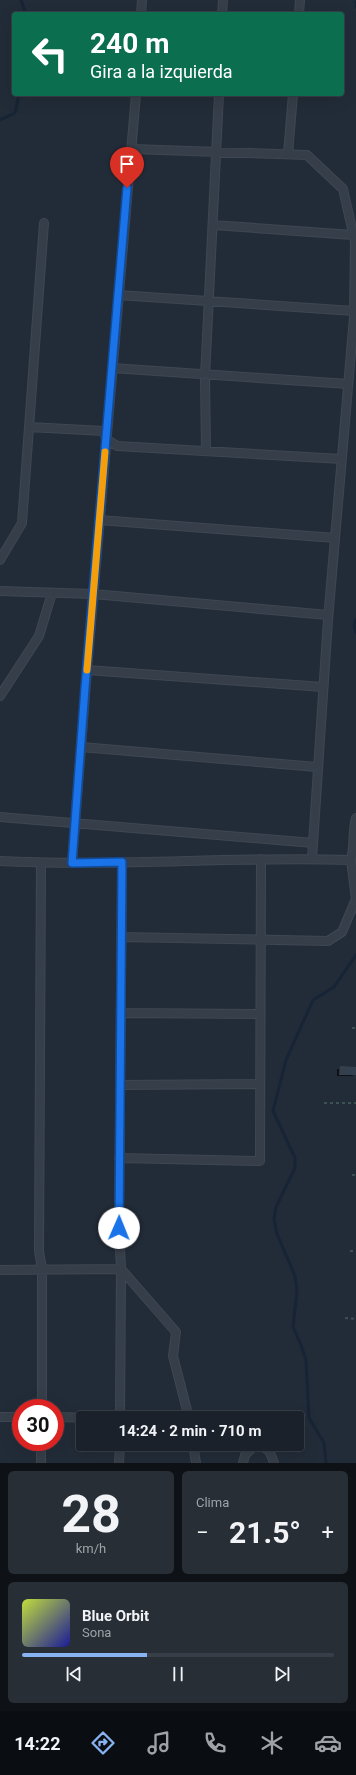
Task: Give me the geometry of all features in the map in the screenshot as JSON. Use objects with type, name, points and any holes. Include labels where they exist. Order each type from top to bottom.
[{"type":"street","points":[[141,12],[142,0]]},
{"type":"street","points":[[222,12],[223,0]]},
{"type":"street","points":[[299,12],[300,0]]},
{"type":"street","points":[[72,863],[99,520],[136,96]]},
{"type":"street","points":[[206,451],[206,374],[219,96]]},
{"type":"street","points":[[288,154],[293,96]]},
{"type":"street","points":[[131,148],[307,154],[343,189],[355,242],[354,311],[328,615],[312,859]]},
{"type":"street","points":[[0,560],[22,523],[44,223]]},
{"type":"street","points":[[213,225],[353,235]]},
{"type":"street","points":[[118,295],[354,311]]},
{"type":"street","points":[[112,368],[348,384]]},
{"type":"street","points":[[29,427],[104,431],[106,439],[117,446],[342,459]]},
{"type":"street","points":[[99,520],[335,538]]},
{"type":"street","points":[[0,591],[93,594],[328,615]]},
{"type":"street","points":[[0,696],[39,636],[52,593]]},
{"type":"street","points":[[87,670],[323,687]]},
{"type":"street","points":[[81,747],[317,767]]},
{"type":"street","points":[[0,817],[75,822],[313,843]]},
{"type":"street","points":[[121,937],[328,941],[342,932],[356,899],[351,860],[355,846],[353,828],[356,818]]},
{"type":"street","points":[[0,861],[72,863],[261,859],[351,860]]},
{"type":"street","points":[[119,1158],[260,1161],[261,859]]},
{"type":"street","points":[[120,1411],[121,1269],[119,1228],[119,1158],[122,862]]},
{"type":"street","points":[[41,863],[39,1251],[42,1269],[42,1399]]},
{"type":"street","points":[[121,1013],[260,1014]]},
{"type":"street","points":[[120,1085],[260,1084]]},
{"type":"street","points":[[0,1270],[121,1269],[176,1332],[173,1356],[187,1411]]},
{"type":"street","points":[[0,1416],[12,1417]]},
{"type":"street","points":[[64,1417],[76,1418]]},
{"type":"street","points":[[243,1463],[245,1455],[254,1446],[263,1446],[269,1450],[274,1463]]},
{"type":"street","points":[[41,1451],[41,1463]]},
{"type":"street","points":[[119,1463],[120,1451]]},
{"type":"street","points":[[194,1451],[196,1463]]},
{"type":"path","points":[[324,1103],[356,1103]]},
{"type":"path","points":[[350,1251],[356,1250]]},
{"type":"path","points":[[345,1318],[356,1319]]},
{"type":"building","points":[[340,1066],[356,1067],[356,1075],[339,1075]]},
{"type":"waterway","points":[[21,0],[25,12]]},
{"type":"waterway","points":[[356,2],[356,7]]},
{"type":"waterway","points":[[0,120],[15,113],[19,96]]},
{"type":"waterway","points":[[356,619],[354,625],[356,633]]},
{"type":"waterway","points":[[326,1463],[324,1443],[309,1418],[306,1360],[293,1327],[297,1291],[295,1276],[277,1234],[274,1219],[276,1207],[295,1168],[295,1158],[273,1111],[286,1060],[313,1000],[334,987],[356,955]]},
{"type":"slow traffic","points":[[87,670],[105,452]]},
{"type":"route","points":[[119,1228],[122,862],[72,863],[85,688],[127,188]]}]
